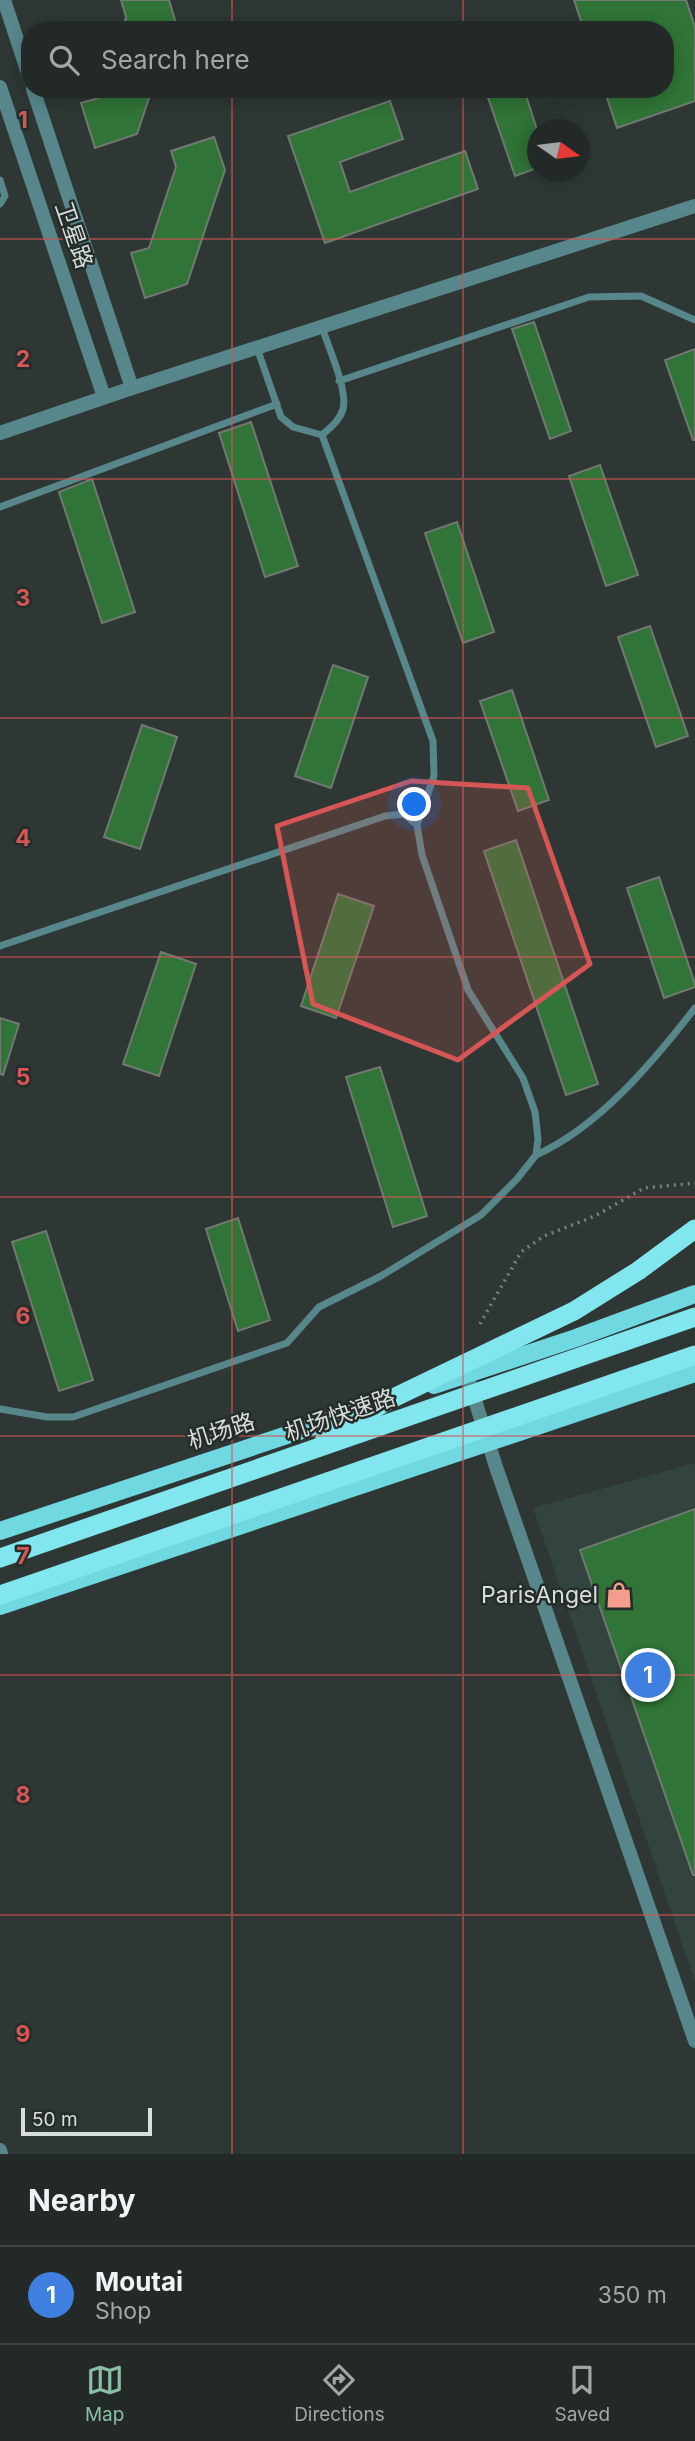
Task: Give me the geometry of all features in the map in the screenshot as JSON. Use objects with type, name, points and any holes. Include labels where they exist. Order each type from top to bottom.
[{"type":"highway","points":[[288,1460],[387,1401],[573,1311],[638,1271],[695,1229]]},
{"type":"highway","name":"机场快速路","points":[[0,1558],[695,1317]]},
{"type":"highway","points":[[0,1595],[695,1355]]},
{"type":"main road","name":"机场路","points":[[0,1531],[576,1338],[695,1294]]},
{"type":"main road","points":[[0,1606],[695,1373]]},
{"type":"street","points":[[4,0],[21,52]]},
{"type":"street","name":"卫星路","points":[[0,88],[104,397]]},
{"type":"street","name":"卫星路","points":[[36,98],[132,388]]},
{"type":"street","points":[[0,433],[695,206]]},
{"type":"street","points":[[467,1375],[695,2041]]},
{"type":"lane","points":[[0,180],[5,196],[0,204]]},
{"type":"lane","points":[[339,381],[589,297],[641,296],[695,320]]},
{"type":"lane","points":[[322,327],[344,395],[343,409],[337,422],[322,435]]},
{"type":"lane","points":[[257,348],[281,416],[293,428],[322,435]]},
{"type":"lane","points":[[0,507],[277,404]]},
{"type":"lane","points":[[322,435],[433,741],[434,776],[417,825],[422,855],[468,990],[523,1078],[536,1112],[536,1155]]},
{"type":"lane","points":[[0,946],[385,816],[404,814],[417,825]]},
{"type":"lane","points":[[0,1409],[47,1417],[73,1417],[287,1343],[318,1307],[381,1276],[481,1215],[517,1179],[536,1155],[559,1145],[599,1116],[695,1008]]},
{"type":"path","points":[[480,1324],[522,1252],[544,1236],[595,1216],[644,1188],[695,1183]]},
{"type":"highlighted area","points":[[411,781],[528,788],[590,964],[458,1060],[313,1004],[277,826]]},
{"type":"shaded area","points":[[695,1463],[695,1982],[533,1508]]},
{"type":"building","points":[[121,0],[169,0],[175,20],[125,21]]},
{"type":"building","points":[[574,0],[686,0],[695,27],[695,101],[617,128],[607,98],[674,98],[674,21],[581,21]]},
{"type":"building","points":[[99,98],[149,98],[137,134],[95,148],[81,103]]},
{"type":"building","points":[[488,98],[527,98],[534,119],[527,119],[527,172],[515,176]]},
{"type":"building","points":[[390,101],[403,139],[340,162],[350,192],[465,151],[478,189],[325,243],[288,136]]},
{"type":"building","points":[[214,137],[225,170],[187,284],[145,298],[131,253],[149,248],[176,167],[171,151]]},
{"type":"building","points":[[534,322],[571,431],[550,439],[512,329]]},
{"type":"building","points":[[695,349],[695,440],[693,440],[665,360]]},
{"type":"building","points":[[251,422],[298,566],[265,577],[219,433]]},
{"type":"building","points":[[600,465],[638,575],[606,586],[569,476]]},
{"type":"building","points":[[92,479],[135,612],[102,623],[59,492]]},
{"type":"building","points":[[457,522],[494,632],[463,643],[425,533]]},
{"type":"building","points":[[650,626],[688,736],[656,747],[618,637]]},
{"type":"building","points":[[333,665],[368,677],[331,788],[295,776]]},
{"type":"building","points":[[512,690],[549,800],[518,811],[480,701]]},
{"type":"building","points":[[142,725],[177,737],[140,849],[104,837]]},
{"type":"building","points":[[516,840],[598,1084],[566,1095],[484,851]]},
{"type":"building","points":[[659,877],[695,984],[695,987],[664,998],[627,888]]},
{"type":"building","points":[[338,894],[374,906],[336,1018],[301,1006]]},
{"type":"building","points":[[161,952],[196,964],[159,1076],[123,1064]]},
{"type":"building","points":[[0,1018],[19,1024],[3,1075],[0,1074]]},
{"type":"building","points":[[380,1067],[427,1216],[393,1227],[346,1077]]},
{"type":"building","points":[[238,1218],[270,1320],[238,1331],[206,1229]]},
{"type":"building","points":[[46,1231],[93,1380],[59,1391],[12,1242]]},
{"type":"building","points":[[695,1509],[695,1875],[693,1875],[580,1550]]},
{"type":"place","name":"ParisAngel","points":[[619,1595]]},
{"type":"place","name":"Moutai","points":[[648,1675]]}]
